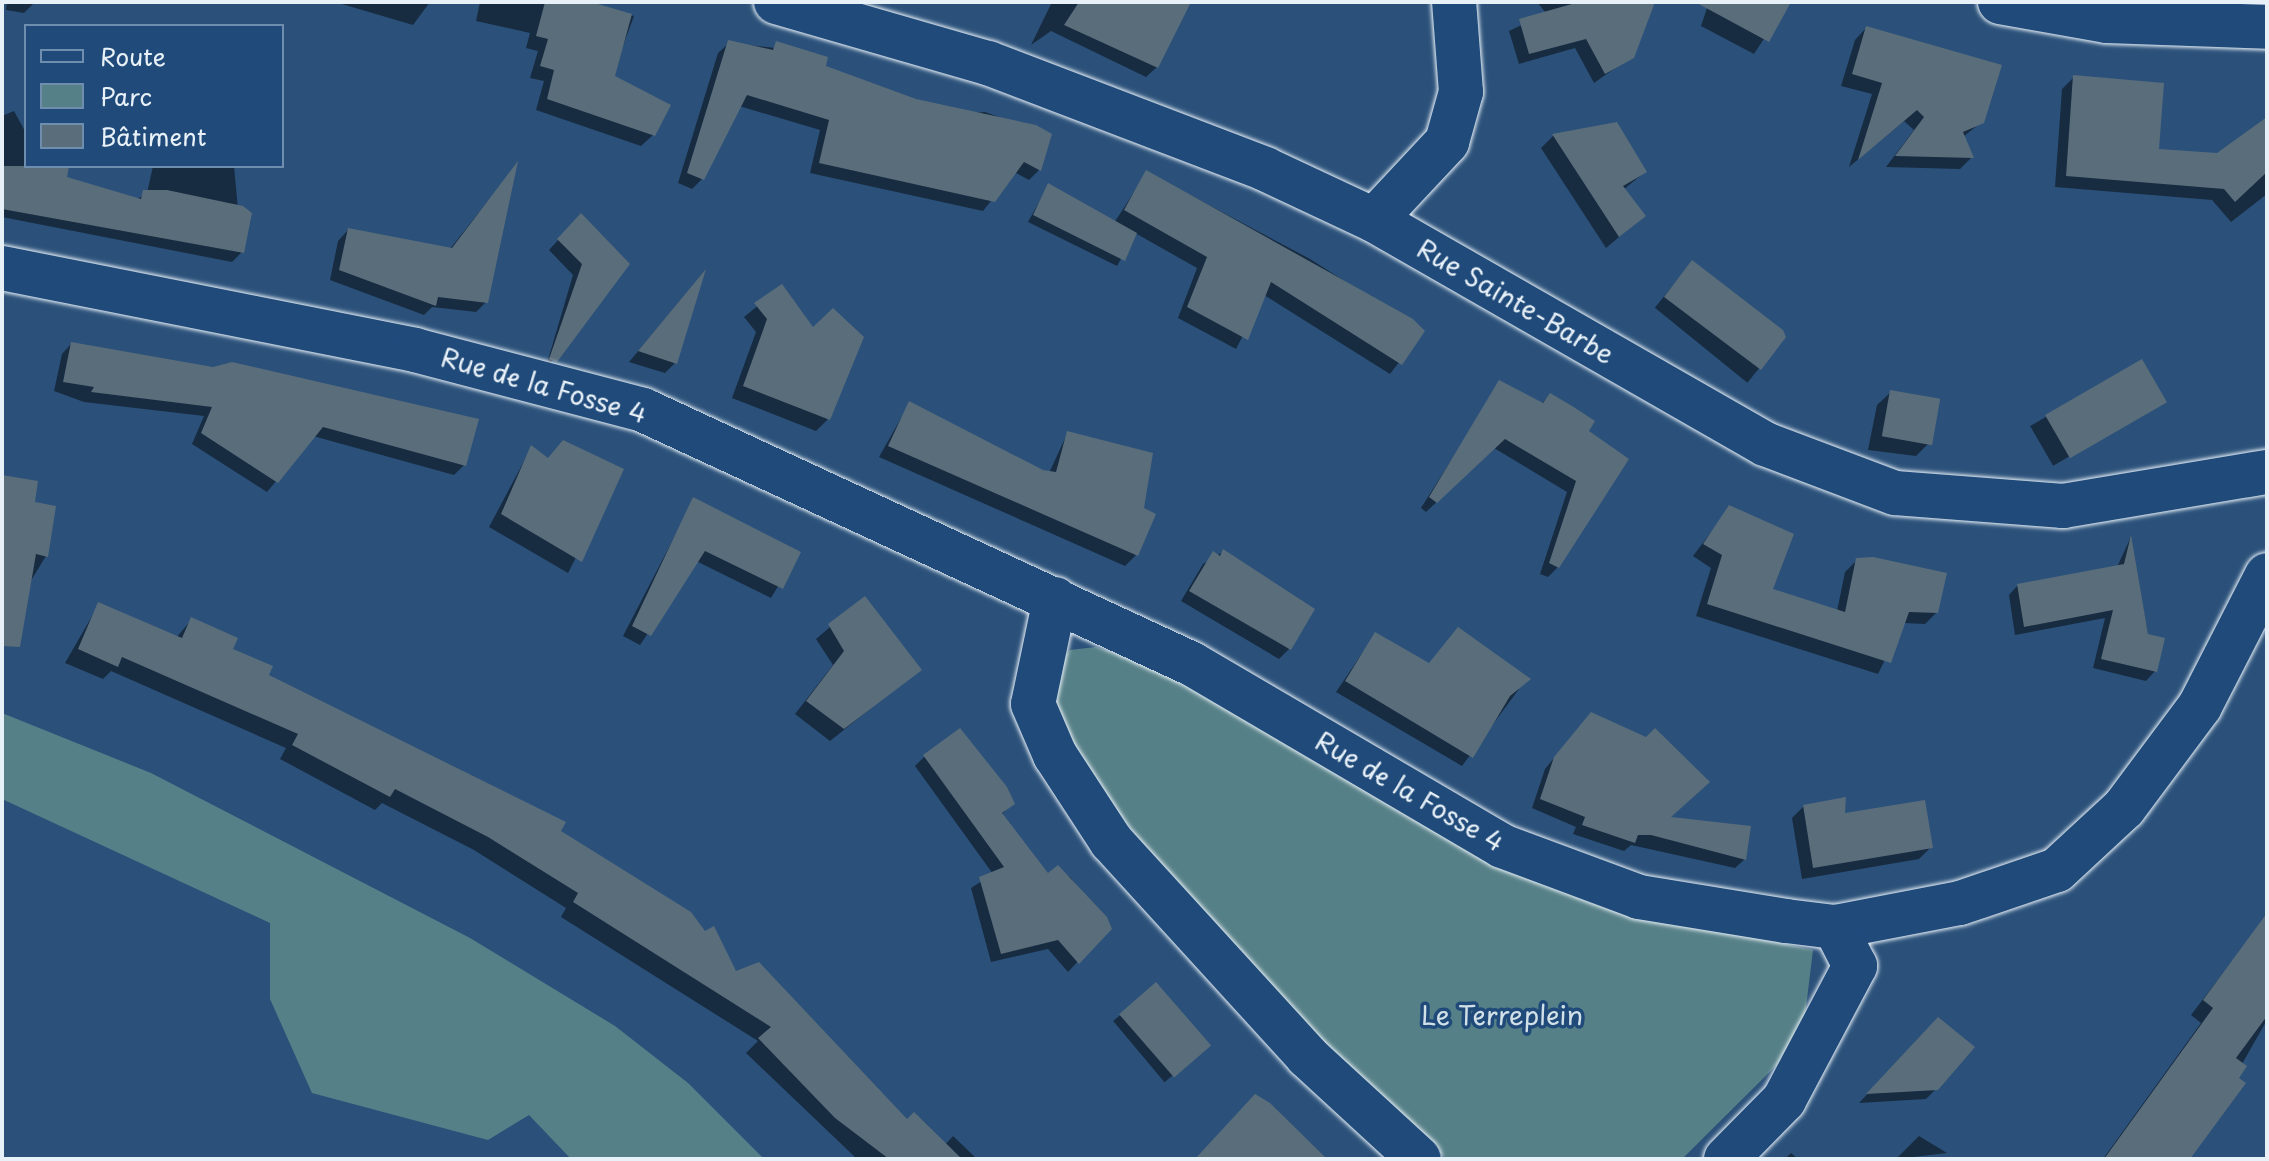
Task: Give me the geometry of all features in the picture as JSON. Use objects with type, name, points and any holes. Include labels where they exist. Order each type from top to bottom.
[{"type":"street","name":"Rue Sainte-Barbe","points":[[776,2],[891,18],[1122,110],[1374,220],[1765,444],[1895,493],[2063,506],[2267,472]]},
{"type":"street","points":[[1374,220],[1447,142],[1461,92],[1454,2]]},
{"type":"street","points":[[2000,2],[2107,21],[2267,27]]},
{"type":"street","name":"Rue de la Fosse 4","points":[[2,268],[415,350],[643,410],[1192,664],[1502,846],[1639,897],[1835,927],[1960,903],[2057,870],[2124,808],[2200,706],[2267,575]]},
{"type":"street","points":[[1055,599],[1033,704],[1087,804],[1196,938],[1419,1159]]},
{"type":"street","points":[[1726,1159],[1784,1100],[1855,966],[1835,927]]},
{"type":"green space","name":"Le Terreplein","points":[[1096,647],[1191,677],[1351,767],[1752,937],[1813,950],[1802,1040],[1682,1159],[1447,1159],[1315,1042],[1182,893],[1076,759],[1052,705],[1058,664],[1070,650]]},
{"type":"green space","points":[[2,713],[151,773],[470,938],[615,1026],[688,1083],[764,1159],[571,1159],[529,1115],[488,1140],[312,1093],[270,999],[270,923],[2,799]]},
{"type":"building","points":[[545,2],[591,2],[632,14],[615,76],[671,105],[655,136],[547,99],[554,70],[540,66],[548,39],[536,36]]},
{"type":"building","points":[[1079,2],[1191,2],[1158,68],[1064,25]]},
{"type":"building","points":[[1579,2],[1655,2],[1634,58],[1605,74],[1586,39],[1529,54],[1519,19]]},
{"type":"building","points":[[1695,2],[1791,2],[1769,42]]},
{"type":"building","points":[[1866,26],[2002,65],[1984,123],[1963,132],[1974,158],[1895,156],[1924,117],[1917,110],[1858,160],[1882,83],[1852,74]]},
{"type":"building","points":[[728,40],[773,50],[776,41],[828,57],[826,66],[916,99],[1036,125],[1052,134],[1041,171],[1024,162],[995,202],[819,163],[829,120],[747,95],[704,180],[687,173]]},
{"type":"building","points":[[2073,75],[2164,83],[2159,149],[2217,153],[2267,117],[2267,172],[2235,202],[2224,189],[2066,176]]},
{"type":"building","points":[[1617,122],[1647,172],[1623,186],[1646,216],[1619,237],[1552,134]]},
{"type":"building","points":[[518,161],[488,303],[438,297],[436,306],[339,270],[348,228],[452,248]]},
{"type":"building","points":[[2,166],[24,166],[69,168],[67,177],[141,199],[143,190],[167,190],[243,206],[252,213],[244,253],[2,209]]},
{"type":"building","points":[[1146,170],[1413,319],[1425,331],[1402,365],[1271,282],[1248,340],[1187,307],[1207,257],[1124,210]]},
{"type":"building","points":[[1048,183],[1137,233],[1125,261],[1033,215]]},
{"type":"building","points":[[581,213],[630,264],[557,362],[549,359],[582,264],[557,239]]},
{"type":"building","points":[[1692,260],[1783,330],[1786,337],[1761,370],[1664,297]]},
{"type":"building","points":[[706,269],[677,364],[638,351]]},
{"type":"building","points":[[782,284],[813,327],[833,308],[864,337],[830,420],[743,386],[767,319],[754,303]]},
{"type":"building","points":[[71,342],[213,367],[232,362],[479,419],[466,466],[323,427],[278,483],[201,433],[212,407],[91,392],[94,387],[63,382]]},
{"type":"building","points":[[2142,359],[2167,402],[2070,458],[2045,415]]},
{"type":"building","points":[[1499,380],[1543,403],[1550,393],[1572,406],[1595,421],[1589,431],[1629,459],[1559,568],[1549,563],[1576,481],[1505,439],[1437,503],[1429,497]]},
{"type":"building","points":[[1890,390],[1940,399],[1932,445],[1882,436]]},
{"type":"building","points":[[909,401],[1043,470],[1056,472],[1067,431],[1153,453],[1144,508],[1156,514],[1138,556],[888,446]]},
{"type":"building","points":[[563,440],[624,469],[582,562],[501,514],[531,445],[548,458]]},
{"type":"building","points":[[2,475],[38,481],[35,502],[56,506],[48,557],[36,554],[20,647],[2,646]]},
{"type":"building","points":[[693,497],[801,552],[783,589],[705,551],[651,636],[632,626]]},
{"type":"building","points":[[1729,505],[1794,534],[1773,589],[1845,612],[1856,558],[1873,557],[1947,573],[1938,613],[1909,612],[1891,663],[1707,604],[1722,555],[1703,544]]},
{"type":"building","points":[[2131,535],[2148,634],[2165,638],[2157,672],[2101,659],[2113,610],[2024,627],[2017,584],[2124,564]]},
{"type":"building","points":[[1223,549],[1315,609],[1291,650],[1189,591],[1213,551],[1220,556]]},
{"type":"building","points":[[865,596],[922,670],[844,729],[806,701],[844,651],[828,624]]},
{"type":"building","points":[[98,602],[182,638],[191,617],[238,638],[233,649],[273,666],[269,675],[566,822],[561,831],[691,912],[705,931],[714,926],[736,971],[759,962],[907,1119],[914,1112],[962,1159],[889,1159],[835,1118],[758,1038],[771,1027],[573,902],[578,893],[488,837],[395,789],[390,797],[292,745],[298,734],[122,657],[118,667],[78,649]]},
{"type":"building","points":[[1458,627],[1531,679],[1510,696],[1473,758],[1345,681],[1375,632],[1429,663]]},
{"type":"building","points":[[1591,712],[1646,737],[1655,728],[1710,782],[1671,817],[1751,826],[1746,860],[1651,835],[1638,835],[1635,843],[1582,825],[1585,817],[1540,799],[1554,757]]},
{"type":"building","points":[[960,728],[1007,787],[1015,804],[1002,813],[1048,873],[1058,865],[1107,917],[1112,929],[1079,964],[1058,940],[1001,954],[979,877],[1004,867],[923,755]]},
{"type":"building","points":[[1846,797],[1845,813],[1925,800],[1933,848],[1813,868],[1803,805]]},
{"type":"building","points":[[2267,913],[2267,1016],[2236,1058],[2247,1066],[2239,1078],[2246,1083],[2190,1159],[2104,1159],[2213,1008],[2203,1000]]},
{"type":"building","points":[[1156,982],[1211,1045],[1174,1078],[1119,1014]]},
{"type":"building","points":[[1938,1017],[1975,1047],[1938,1090],[1866,1094]]},
{"type":"building","points":[[1255,1094],[1270,1103],[1327,1159],[1195,1159]]}]
